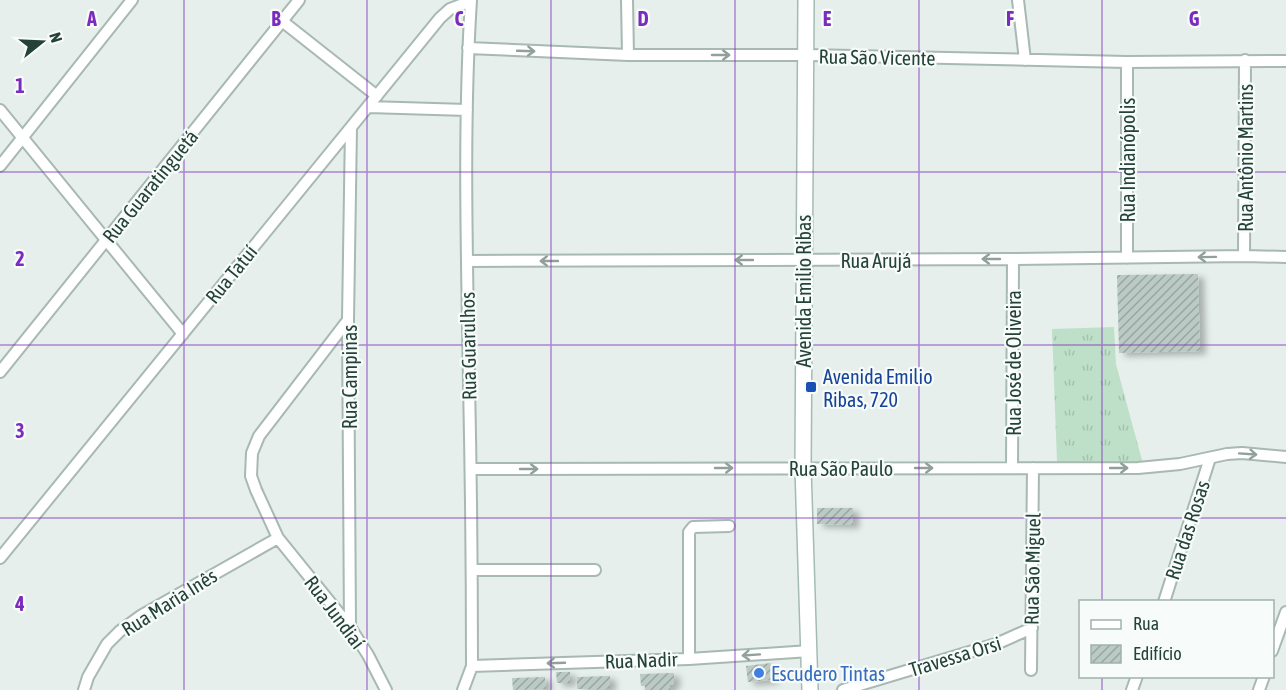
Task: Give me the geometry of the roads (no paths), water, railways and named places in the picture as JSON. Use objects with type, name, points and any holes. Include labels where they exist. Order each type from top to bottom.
[{"type":"main road","name":"Avenida Emilio Ribas","points":[[806,0],[803,468],[810,690]]},
{"type":"main road","points":[[801,690],[810,672]]},
{"type":"street","points":[[0,166],[132,0]]},
{"type":"street","name":"Rua Guaratinguetá","points":[[0,372],[299,0]]},
{"type":"street","name":"Rua Guarulhos","points":[[463,690],[472,666],[467,261],[467,110],[471,0]]},
{"type":"street","name":"Rua Tatuí","points":[[0,558],[440,18],[450,9],[471,0]]},
{"type":"street","points":[[627,0],[628,55]]},
{"type":"street","points":[[1018,0],[1025,60]]},
{"type":"street","points":[[282,21],[377,96]]},
{"type":"street","name":"Rua São Vicente","points":[[468,48],[628,55],[1127,62],[1286,61]]},
{"type":"street","name":"Rua Antônio Martins","points":[[1244,256],[1245,60]]},
{"type":"street","name":"Rua Indianópolis","points":[[1127,62],[1127,258]]},
{"type":"street","points":[[368,107],[467,110]]},
{"type":"street","points":[[0,110],[183,334]]},
{"type":"street","name":"Rua Campinas","points":[[350,627],[348,320],[351,126]]},
{"type":"street","name":"Rua Arujá","points":[[467,261],[1286,257]]},
{"type":"street","name":"Rua José de Oliveira","points":[[1012,468],[1013,259]]},
{"type":"street","name":"Rua Jundiaí","points":[[348,320],[259,436],[252,453],[251,476],[255,490],[278,538],[350,627],[386,690]]},
{"type":"street","name":"Rua São Paulo","points":[[471,469],[1138,468],[1180,465],[1227,454],[1286,457]]},
{"type":"street","name":"Rua das Rosas","points":[[1165,600],[1210,458]]},
{"type":"street","name":"Rua São Miguel","points":[[1031,670],[1033,468]]},
{"type":"street","points":[[689,659],[689,532],[693,527],[729,526]]},
{"type":"street","name":"Rua Maria Inês","points":[[84,690],[88,677],[106,644],[120,631],[142,615],[278,538]]},
{"type":"street","points":[[472,570],[595,570]]},
{"type":"street","points":[[1277,646],[1286,612]]},
{"type":"street","name":"Travessa Orsi","points":[[843,690],[996,644],[1032,628]]},
{"type":"street","name":"Rua Nadir","points":[[472,666],[689,659],[810,651]]},
{"type":"place","name":"Avenida Emilio Ribas, 720","points":[[811,387]]},
{"type":"place","name":"Escudero Tintas","points":[[759,673]]}]
